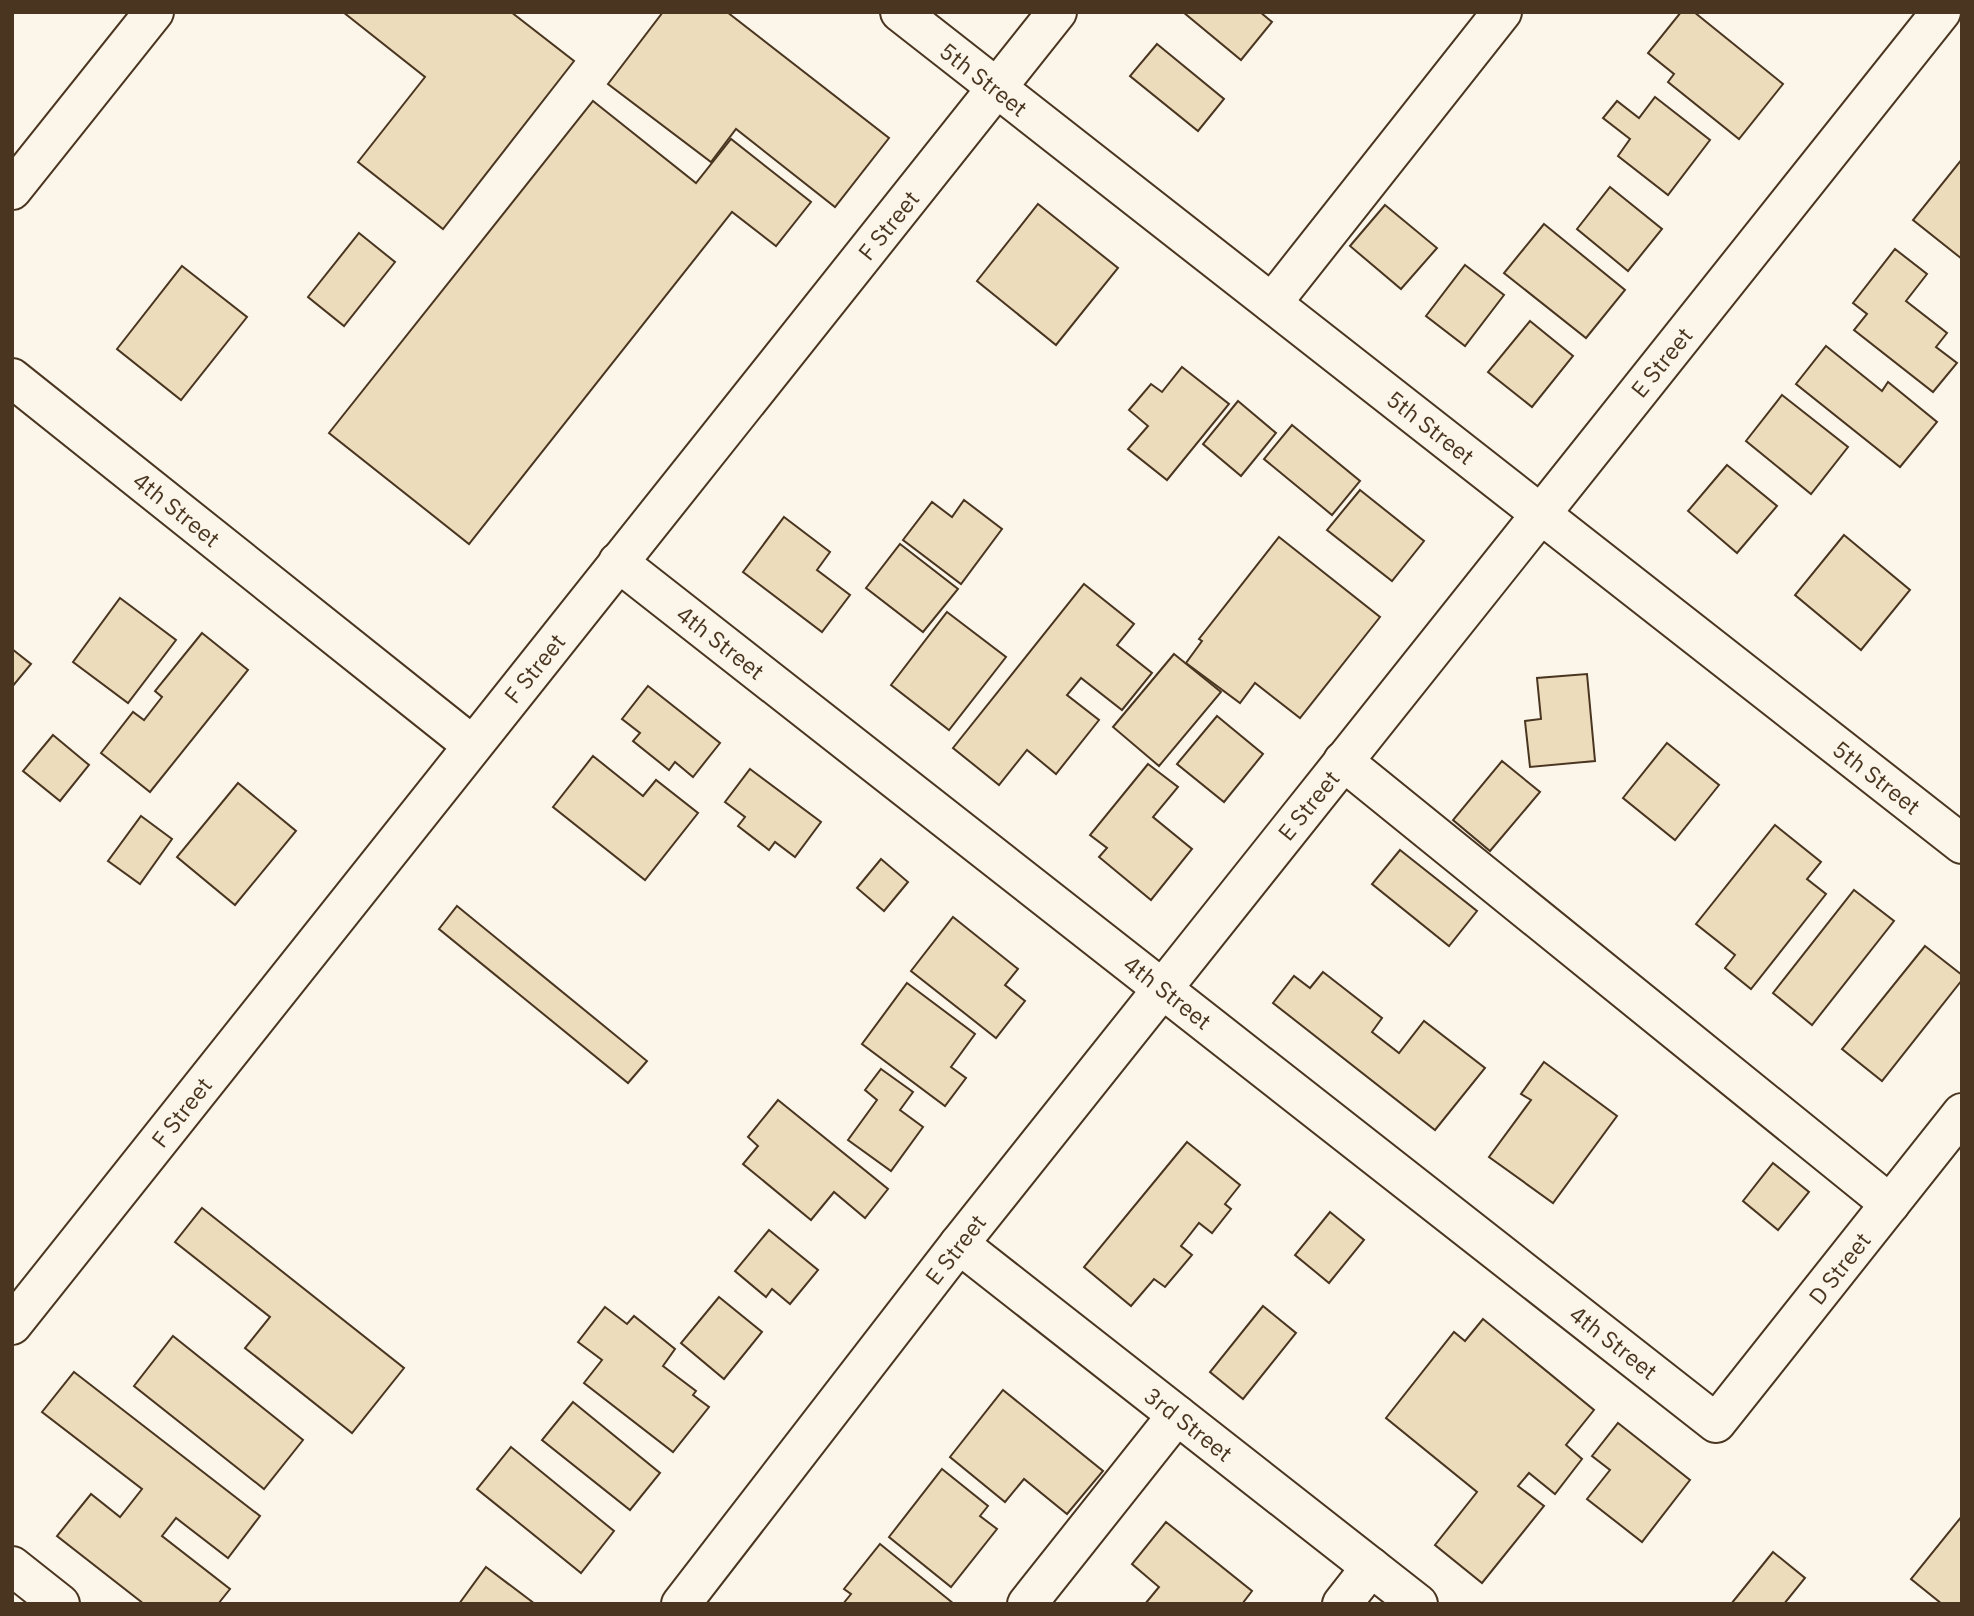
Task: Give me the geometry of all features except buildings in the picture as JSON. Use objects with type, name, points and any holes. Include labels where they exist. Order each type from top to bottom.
[{"type":"street","points":[[12,190],[154,12]]},
{"type":"street","name":"5th Street","points":[[900,12],[1962,844]]},
{"type":"street","name":"F Street","points":[[12,1325],[1058,12]]},
{"type":"street","points":[[1272,303],[1502,12]]},
{"type":"street","name":"E Street","points":[[681,1604],[959,1244],[1941,12]]},
{"type":"street","name":"4th Street","points":[[12,377],[472,745]]},
{"type":"street","name":"4th Street","points":[[618,562],[1716,1423]]},
{"type":"street","points":[[1343,761],[1890,1203]]},
{"type":"street","name":"D Street","points":[[1716,1423],[1962,1114]]},
{"type":"street","name":"3rd Street","points":[[959,1244],[1418,1604]]},
{"type":"street","points":[[1027,1604],[1177,1415]]},
{"type":"street","points":[[12,1566],[60,1604]]},
{"type":"street","points":[[1342,1604],[1371,1567]]}]
